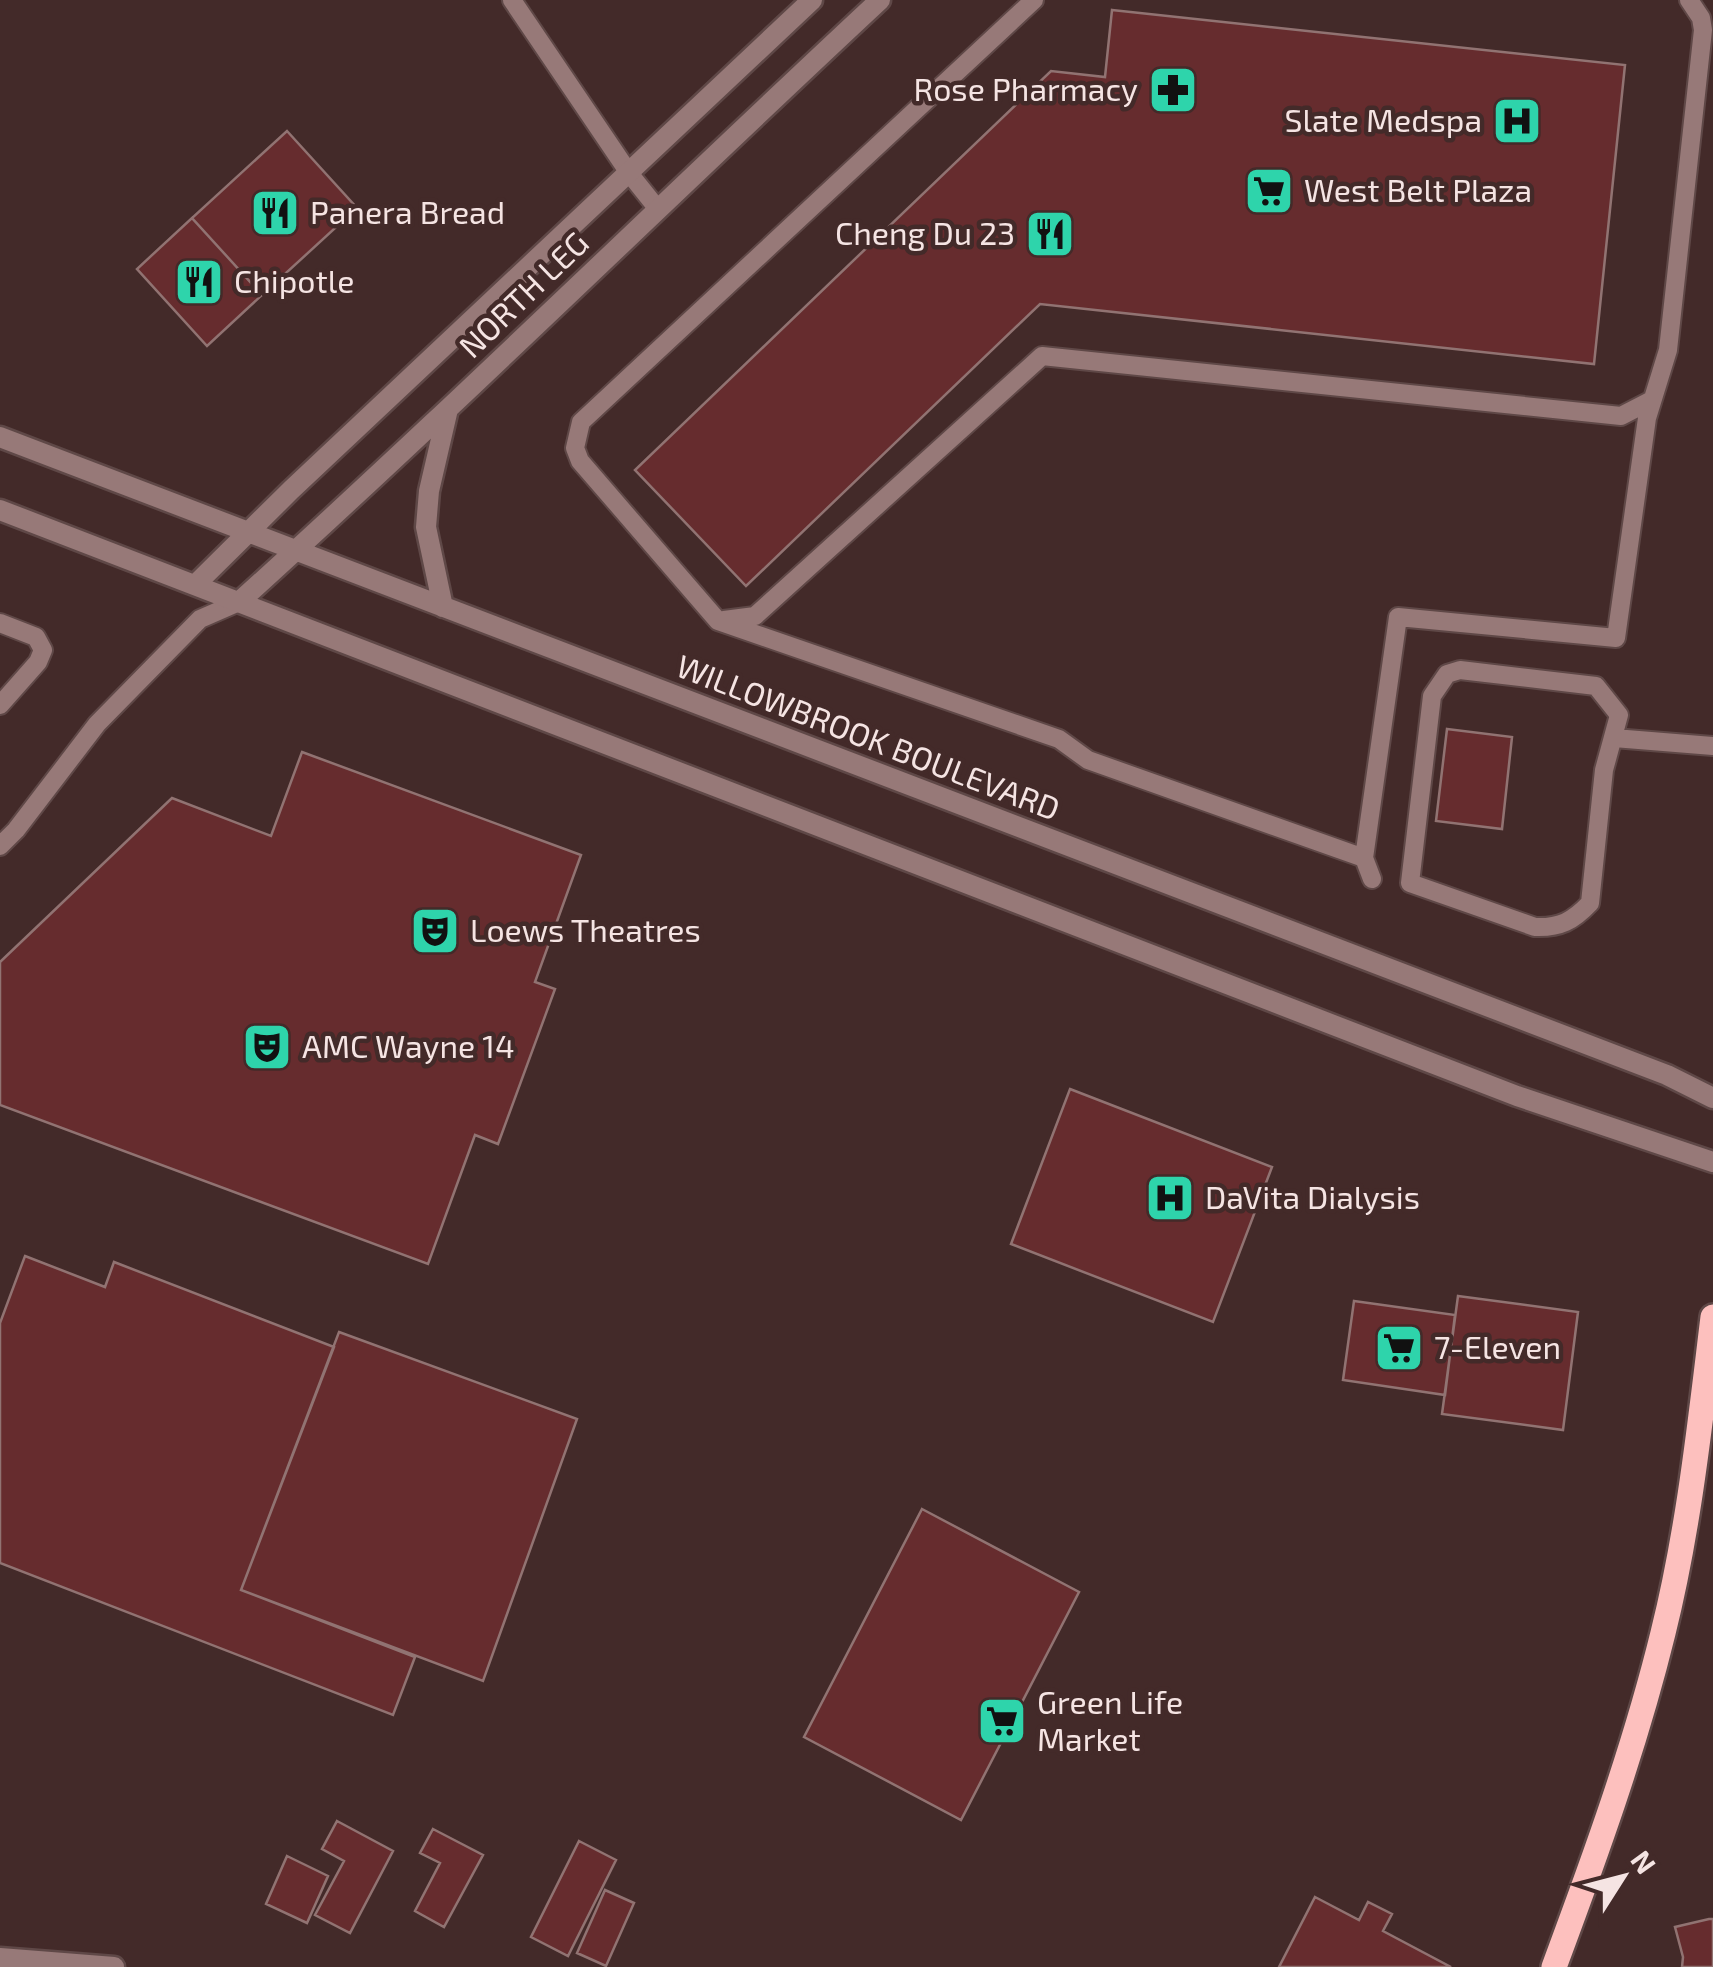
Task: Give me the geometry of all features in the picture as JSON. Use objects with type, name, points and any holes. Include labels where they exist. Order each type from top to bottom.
[{"type":"main road","points":[[1554,1967],[1623,1777],[1664,1631],[1693,1478],[1713,1317]]},
{"type":"street","name":"NORTH LEG","points":[[195,585],[812,0]]},
{"type":"street","name":"NORTH LEG","points":[[238,602],[880,0]]},
{"type":"street","points":[[443,606],[426,527],[428,491],[448,409]]},
{"type":"street","name":"WILLOWBROOK BOULEVARD","points":[[0,437],[1668,1075],[1713,1098]]},
{"type":"street","points":[[0,510],[1499,1089],[1713,1162]]},
{"type":"street","points":[[0,1958],[114,1967]]},
{"type":"lane","points":[[512,0],[629,174],[657,208]]},
{"type":"lane","points":[[1034,0],[581,422],[575,448],[580,461],[718,621],[1059,739],[1088,760],[1364,858]]},
{"type":"lane","points":[[1372,879],[1364,858],[1398,618],[1616,638],[1647,418],[1668,350],[1704,30],[1689,0]]},
{"type":"lane","points":[[718,621],[755,616],[1042,356],[1621,416],[1652,400]]},
{"type":"lane","points":[[195,585],[200,619]]},
{"type":"lane","name":"NORTH LEG","points":[[0,846],[97,724],[200,619],[238,602]]},
{"type":"lane","points":[[0,624],[36,638],[43,650],[38,662],[0,705]]},
{"type":"lane","points":[[1460,670],[1596,686],[1618,715],[1614,738],[1604,770],[1590,904],[1579,915],[1554,928],[1535,927],[1410,883],[1432,696],[1447,674],[1460,670]]},
{"type":"lane","points":[[1614,738],[1713,746]]},
{"type":"building","name":"West Belt Plaza","points":[[1112,10],[1625,65],[1594,364],[1040,304],[746,586],[635,470],[1051,71],[1105,77]]},
{"type":"building","name":"Panera Bread","points":[[287,131],[357,208],[262,295],[192,218]]},
{"type":"building","name":"Chipotle","points":[[192,218],[262,295],[207,346],[137,269]]},
{"type":"building","points":[[1447,729],[1512,737],[1502,829],[1436,821]]},
{"type":"building","name":"AMC Wayne 14","points":[[302,752],[581,855],[535,982],[555,989],[498,1144],[475,1135],[428,1264],[0,1105],[0,962],[172,798],[271,836]]},
{"type":"building","points":[[1070,1089],[1272,1167],[1213,1322],[1011,1244]]},
{"type":"building","points":[[25,1256],[105,1287],[114,1262],[334,1347],[241,1590],[415,1657],[393,1715],[0,1563],[0,1323]]},
{"type":"building","points":[[1458,1296],[1578,1312],[1563,1430],[1442,1414]]},
{"type":"building","name":"7-Eleven","points":[[1354,1301],[1455,1315],[1445,1395],[1343,1380]]},
{"type":"building","points":[[339,1332],[577,1419],[483,1681],[241,1590]]},
{"type":"building","points":[[922,1509],[1079,1592],[961,1820],[804,1737]]},
{"type":"building","points":[[337,1821],[393,1851],[350,1933],[315,1915],[344,1861],[322,1849]]},
{"type":"building","points":[[433,1829],[483,1855],[444,1927],[415,1911],[440,1863],[420,1853]]},
{"type":"building","points":[[579,1841],[616,1860],[568,1956],[531,1937]]},
{"type":"building","points":[[287,1856],[328,1876],[307,1923],[266,1904]]},
{"type":"building","points":[[605,1890],[634,1903],[606,1966],[577,1953]]},
{"type":"building","points":[[1315,1897],[1359,1920],[1368,1902],[1392,1914],[1383,1931],[1451,1967],[1279,1967]]},
{"type":"building","points":[[1713,1919],[1713,1967],[1682,1967],[1675,1927]]},
{"type":"place","name":"Rose Pharmacy","points":[[1173,90]]},
{"type":"place","name":"Slate Medspa","points":[[1517,121]]},
{"type":"place","name":"West Belt Plaza","points":[[1269,191]]},
{"type":"place","name":"Panera Bread","points":[[275,213]]},
{"type":"place","name":"Cheng Du 23","points":[[1050,234]]},
{"type":"place","name":"Chipotle","points":[[199,282]]},
{"type":"place","name":"Loews Theatres","points":[[435,931]]},
{"type":"place","name":"AMC Wayne 14","points":[[267,1047]]},
{"type":"place","name":"DaVita Dialysis","points":[[1170,1198]]},
{"type":"place","name":"7-Eleven","points":[[1399,1348]]},
{"type":"place","name":"Green Life Market","points":[[1002,1721]]}]
